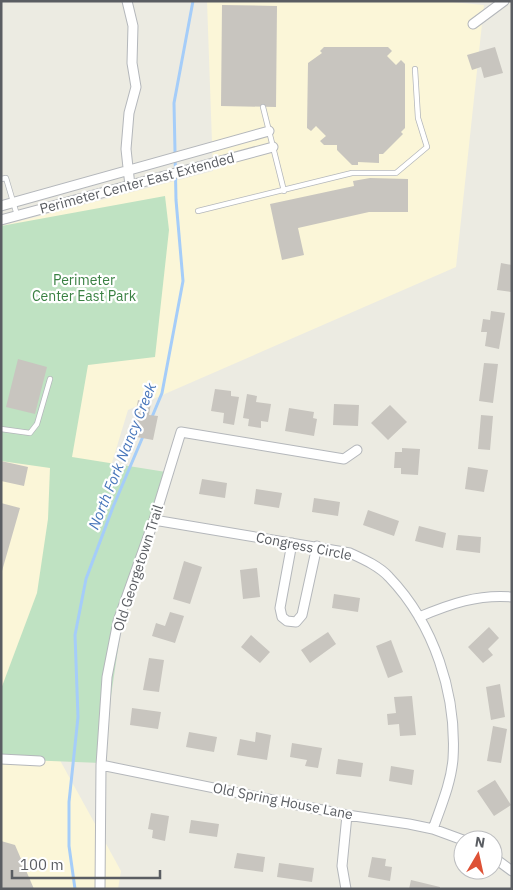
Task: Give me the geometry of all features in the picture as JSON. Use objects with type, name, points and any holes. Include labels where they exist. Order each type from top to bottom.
[{"type":"street","points":[[128,1],[133,26],[132,63],[136,87],[129,113],[126,149],[130,186]]},
{"type":"street","points":[[473,24],[504,1]]},
{"type":"street","name":"Perimeter Center East Extended","points":[[1,206],[269,131]]},
{"type":"street","name":"Perimeter Center East Extended","points":[[1,220],[273,147]]},
{"type":"street","name":"Old Georgetown Trail","points":[[100,889],[101,765],[107,677],[118,621],[154,520],[180,432],[344,459],[357,450]]},
{"type":"street","name":"Congress Circle","points":[[154,520],[350,553],[368,562],[388,576],[419,617],[444,675],[452,713],[453,760],[448,786],[433,829]]},
{"type":"street","points":[[292,542],[280,608],[282,617],[287,621],[296,622],[302,615],[317,546]]},
{"type":"street","points":[[419,617],[451,603],[491,595],[512,597]]},
{"type":"street","points":[[1,759],[40,762]]},
{"type":"street","name":"Old Spring House Lane","points":[[101,765],[347,815],[433,829],[453,836]]},
{"type":"street","points":[[346,889],[342,866],[347,815]]},
{"type":"lane","points":[[198,211],[352,173],[396,173],[427,146],[418,118],[415,69]]},
{"type":"lane","points":[[263,106],[284,191]]},
{"type":"lane","points":[[1,179],[6,178],[17,215]]},
{"type":"lane","points":[[1,429],[30,433],[37,424],[50,379]]},
{"type":"shaded area","points":[[207,1],[442,1],[484,5],[456,267],[128,410],[35,715],[121,871],[118,889],[1,889],[1,226],[213,171]]},
{"type":"green space","name":"Perimeter Center East Park","points":[[165,196],[169,230],[155,357],[88,365],[72,457],[166,472],[150,520],[122,622],[101,763],[1,759],[1,689],[37,593],[48,519],[50,468],[1,461],[1,226]]},
{"type":"building","points":[[222,5],[277,6],[276,107],[221,106]]},
{"type":"building","points":[[324,47],[388,47],[392,51],[387,56],[396,65],[401,60],[405,64],[405,128],[401,132],[403,134],[383,154],[379,154],[379,163],[358,162],[358,165],[352,165],[337,150],[337,145],[324,145],[320,141],[326,136],[316,126],[311,131],[307,128],[308,63],[322,53],[320,51]]},
{"type":"building","points":[[495,47],[503,73],[484,78],[481,67],[472,70],[467,55]]},
{"type":"building","points":[[370,178],[408,179],[408,212],[369,212],[298,228],[304,255],[282,260],[270,204],[354,186],[353,181]]},
{"type":"building","points":[[501,263],[512,265],[511,292],[497,290]]},
{"type":"building","points":[[491,311],[505,313],[499,349],[485,346],[487,332],[481,332],[483,319],[490,320]]},
{"type":"building","points":[[18,359],[47,367],[35,414],[6,407]]},
{"type":"building","points":[[484,363],[498,364],[493,403],[479,401]]},
{"type":"building","points":[[215,389],[231,391],[231,396],[239,397],[234,425],[223,423],[224,413],[211,411]]},
{"type":"building","points":[[247,394],[257,396],[256,402],[271,404],[268,422],[261,421],[261,428],[248,426],[249,419],[243,418]]},
{"type":"building","points":[[138,400],[151,403],[149,415],[158,416],[153,440],[131,436]]},
{"type":"building","points":[[334,404],[359,405],[358,426],[333,425]]},
{"type":"building","points":[[390,405],[407,422],[388,440],[371,423]]},
{"type":"building","points":[[289,408],[314,412],[313,418],[317,419],[314,436],[285,431]]},
{"type":"building","points":[[481,415],[493,416],[490,450],[478,449]]},
{"type":"building","points":[[402,448],[420,449],[418,475],[401,474],[401,468],[394,468],[395,452],[402,452]]},
{"type":"building","points":[[1,461],[28,467],[24,486],[1,481]]},
{"type":"building","points":[[468,467],[488,470],[484,492],[465,489]]},
{"type":"building","points":[[202,479],[227,483],[225,498],[199,494]]},
{"type":"building","points":[[256,489],[282,493],[279,508],[254,504]]},
{"type":"building","points":[[314,498],[340,502],[338,516],[312,512]]},
{"type":"building","points":[[1,503],[20,508],[2,571],[1,571]]},
{"type":"building","points":[[368,510],[399,521],[394,536],[363,525]]},
{"type":"building","points":[[419,526],[446,533],[443,548],[415,541]]},
{"type":"building","points":[[458,535],[481,537],[480,553],[456,550]]},
{"type":"building","points":[[184,561],[202,567],[190,604],[173,599]]},
{"type":"building","points":[[257,568],[260,597],[243,599],[240,570]]},
{"type":"building","points":[[334,594],[360,598],[358,612],[332,608]]},
{"type":"building","points":[[170,612],[184,616],[175,643],[152,636],[156,623],[165,626]]},
{"type":"building","points":[[489,627],[499,638],[488,649],[493,655],[483,663],[468,647]]},
{"type":"building","points":[[328,632],[336,644],[310,663],[301,650]]},
{"type":"building","points":[[251,635],[270,652],[260,663],[241,647]]},
{"type":"building","points":[[391,640],[403,672],[388,678],[376,646]]},
{"type":"building","points":[[149,658],[164,660],[159,692],[143,690]]},
{"type":"building","points":[[500,684],[505,717],[491,720],[486,687]]},
{"type":"building","points":[[412,696],[416,735],[400,736],[399,724],[388,725],[387,714],[396,713],[394,697]]},
{"type":"building","points":[[132,708],[161,712],[158,729],[130,725]]},
{"type":"building","points":[[493,726],[507,729],[501,763],[487,761]]},
{"type":"building","points":[[189,732],[217,737],[214,752],[186,747]]},
{"type":"building","points":[[256,732],[271,735],[267,760],[237,755],[240,739],[255,742]]},
{"type":"building","points":[[292,743],[322,748],[318,768],[305,766],[307,760],[290,757]]},
{"type":"building","points":[[338,759],[363,763],[361,777],[336,774]]},
{"type":"building","points":[[391,766],[414,770],[412,785],[389,781]]},
{"type":"building","points":[[495,780],[511,805],[494,816],[477,791]]},
{"type":"building","points":[[151,813],[169,816],[165,841],[152,838],[153,830],[148,829]]},
{"type":"building","points":[[191,820],[219,824],[217,837],[189,833]]},
{"type":"building","points":[[1,841],[15,845],[34,889],[1,889]]},
{"type":"building","points":[[237,853],[265,857],[263,872],[234,868]]},
{"type":"building","points":[[372,857],[386,859],[385,866],[392,867],[390,881],[368,877]]},
{"type":"building","points":[[279,863],[314,868],[312,882],[277,877]]},
{"type":"building","points":[[411,880],[440,887],[440,889],[409,889]]},
{"type":"waterway","name":"North Fork Nancy Creek","points":[[152,417],[162,393],[183,281],[176,200],[174,103],[193,1]]},
{"type":"waterway","name":"North Fork Nancy Creek","points":[[75,889],[69,846],[69,802],[78,717],[75,635],[86,579],[113,507],[144,434]]}]
